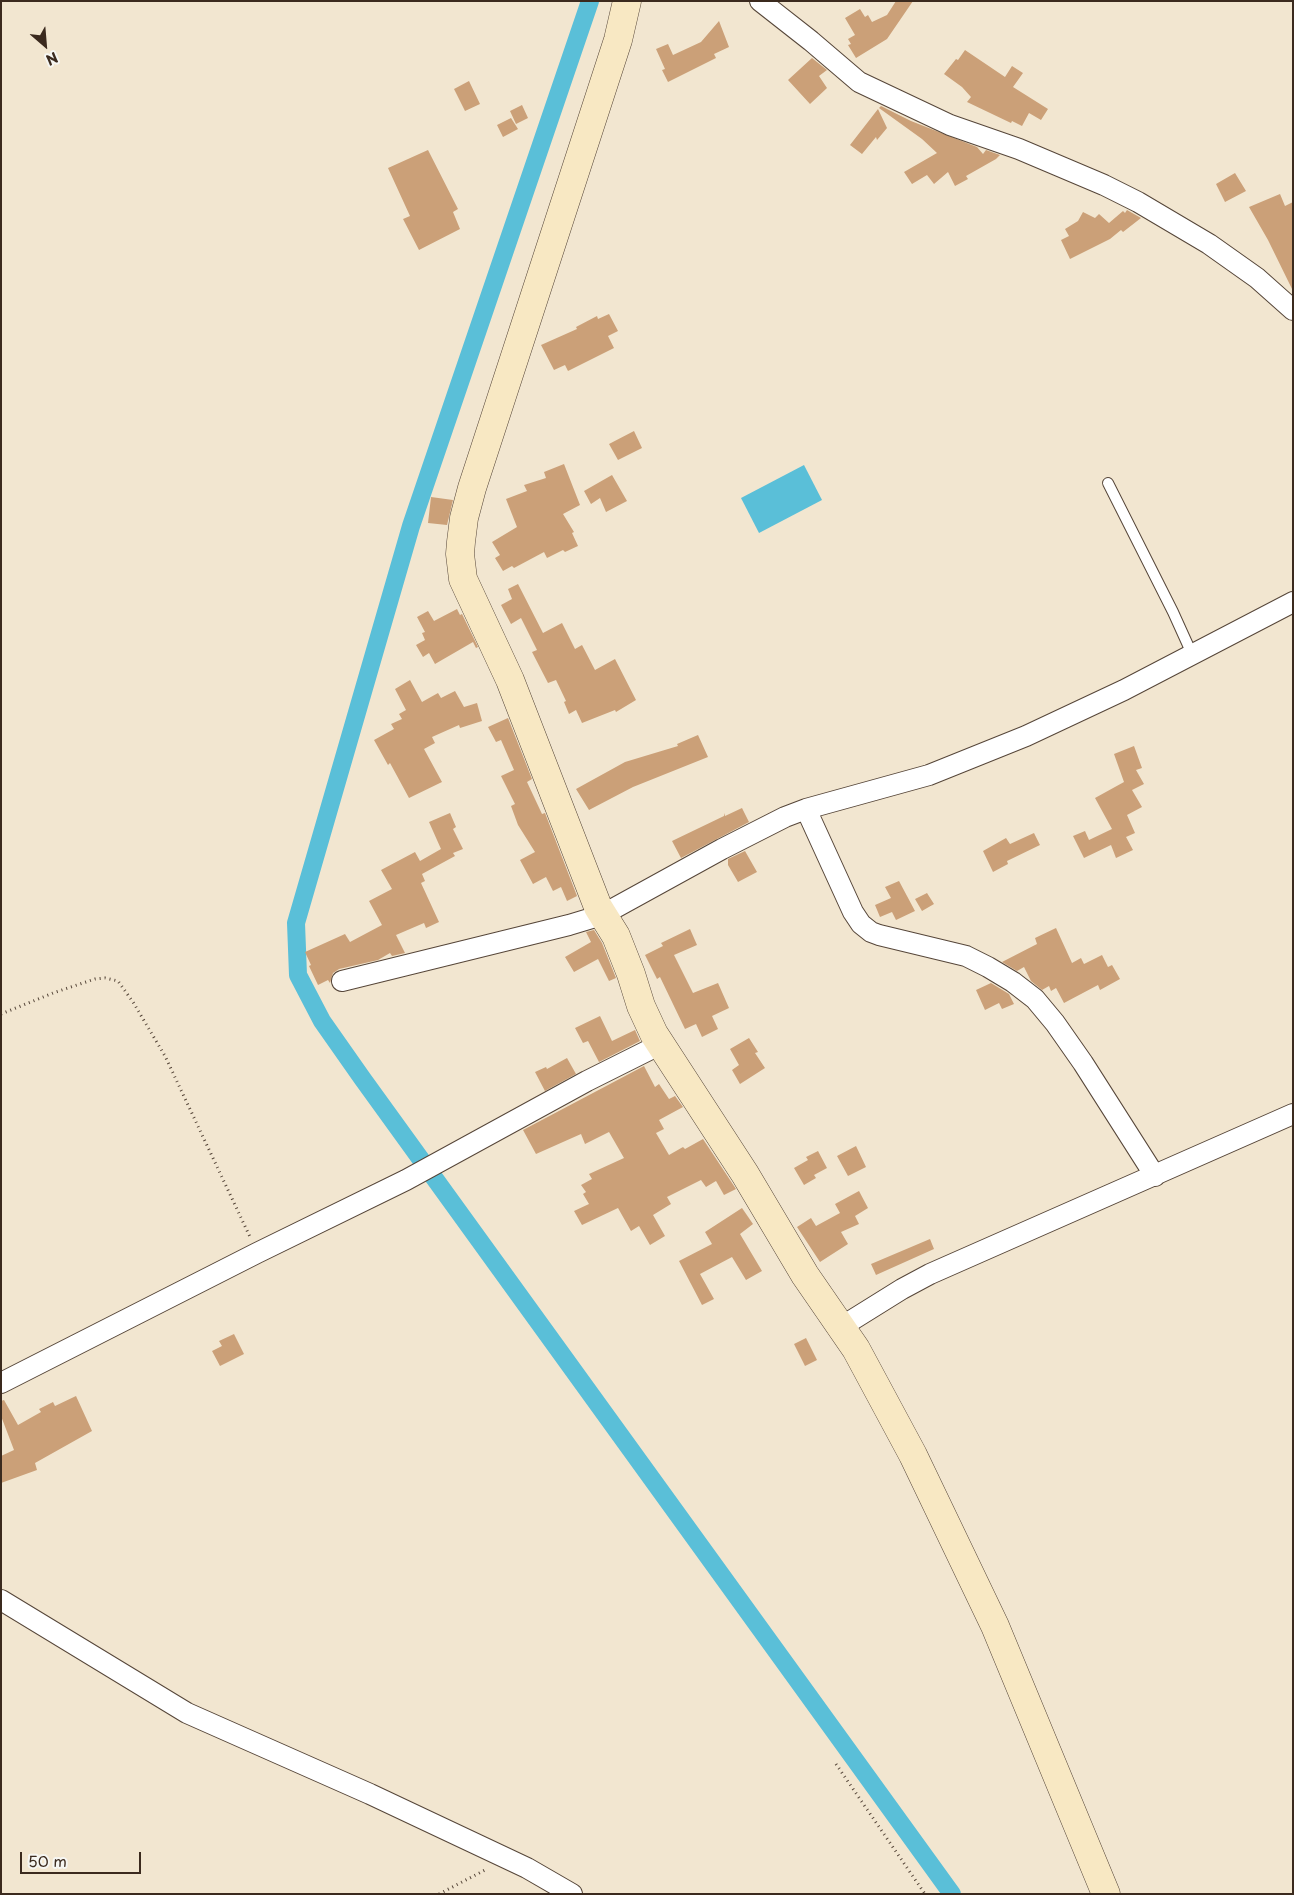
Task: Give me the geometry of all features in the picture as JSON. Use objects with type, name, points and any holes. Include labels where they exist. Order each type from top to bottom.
[{"type":"street","points":[[627,1],[618,40],[472,488],[464,518],[460,554],[461,571],[466,586],[510,680],[602,915],[616,936],[641,1006],[654,1034],[746,1174],[805,1275],[842,1327],[871,1374],[913,1455],[995,1626],[1106,1894]]},
{"type":"street","points":[[760,1],[864,85],[950,124],[1019,149],[1138,202],[1217,250],[1257,278],[1293,310]]},
{"type":"street","points":[[342,982],[602,915],[778,820],[806,809],[912,780],[950,767],[1071,716],[1293,602]]},
{"type":"street","points":[[806,809],[853,912],[861,924],[871,932],[879,935],[972,959],[1013,982],[1035,999],[1083,1062],[1155,1176]]},
{"type":"street","points":[[1,1383],[257,1253],[406,1180],[661,1044]]},
{"type":"street","points":[[842,1327],[930,1274],[1293,1114]]},
{"type":"street","points":[[1,1600],[187,1713],[370,1794],[506,1858],[572,1894]]},
{"type":"lane","points":[[1108,482],[1174,612],[1192,654]]},
{"type":"path","points":[[1,1014],[54,993],[96,980],[106,978],[118,981],[133,1002],[168,1063],[257,1253]]},
{"type":"path","points":[[836,1764],[925,1894]]},
{"type":"path","points":[[439,1894],[506,1858]]},
{"type":"water","points":[[804,465],[822,500],[759,533],[741,498]]},
{"type":"building","points":[[896,1],[913,1],[887,39],[856,58],[848,45],[851,44],[848,39],[855,35],[845,18],[860,9],[865,17],[868,15],[872,22],[887,15]]},
{"type":"building","points":[[719,21],[729,47],[714,54],[716,58],[668,82],[662,70],[665,69],[656,49],[668,44],[673,55],[701,42]]},
{"type":"building","points":[[965,50],[1005,77],[1012,66],[1023,73],[1013,87],[1048,109],[1041,120],[1029,113],[1022,126],[1012,121],[1011,123],[967,102],[971,97],[962,87],[944,74]]},
{"type":"building","points":[[812,58],[827,70],[819,76],[827,88],[810,104],[788,80]]},
{"type":"building","points":[[469,81],[480,104],[465,111],[454,89]]},
{"type":"building","points":[[522,105],[528,118],[516,124],[510,111]]},
{"type":"building","points":[[881,106],[911,121],[977,147],[983,154],[986,150],[1000,155],[966,176],[968,179],[955,186],[948,172],[934,184],[927,175],[912,184],[904,172],[937,153],[922,139],[879,108]]},
{"type":"building","points":[[878,109],[887,128],[877,140],[876,137],[862,154],[850,145]]},
{"type":"building","points":[[511,118],[518,129],[503,137],[497,125]]},
{"type":"building","points":[[428,150],[458,209],[453,212],[460,229],[419,250],[403,219],[410,216],[388,168]]},
{"type":"building","points":[[1235,173],[1246,191],[1225,202],[1216,184]]},
{"type":"building","points":[[1280,194],[1285,206],[1293,202],[1293,291],[1268,240],[1249,207]]},
{"type":"building","points":[[1127,210],[1141,218],[1123,232],[1121,230],[1110,239],[1070,259],[1061,240],[1069,236],[1065,229],[1078,221],[1083,212],[1095,218],[1099,214],[1109,223],[1123,211],[1125,213]]},
{"type":"building","points":[[609,314],[618,331],[608,336],[614,348],[568,371],[565,365],[554,370],[541,345],[577,329],[576,327],[597,316],[598,319]]},
{"type":"building","points":[[634,431],[642,448],[618,460],[609,444]]},
{"type":"building","points":[[564,464],[580,505],[563,514],[574,532],[572,533],[578,546],[565,552],[563,550],[547,558],[544,552],[514,568],[512,566],[503,571],[495,558],[500,555],[492,542],[517,527],[506,499],[527,491],[524,485],[546,478],[544,472]]},
{"type":"building","points":[[612,475],[627,501],[606,512],[600,498],[591,504],[584,491]]},
{"type":"building","points":[[431,497],[453,500],[447,525],[428,523]]},
{"type":"building","points":[[518,584],[543,633],[562,623],[575,649],[582,645],[595,670],[615,659],[636,700],[616,712],[615,710],[582,723],[576,710],[569,714],[564,702],[566,701],[556,680],[548,683],[532,652],[537,650],[521,618],[511,624],[501,605],[512,599],[508,589]]},
{"type":"building","points":[[457,609],[460,615],[462,614],[478,647],[476,648],[473,642],[435,664],[429,653],[423,657],[416,645],[425,640],[422,633],[425,632],[417,617],[428,611],[434,621]]},
{"type":"building","points":[[410,680],[422,702],[438,693],[441,698],[455,691],[464,707],[477,703],[482,721],[460,728],[459,725],[432,737],[435,743],[424,749],[442,782],[409,798],[390,763],[388,765],[374,740],[394,729],[391,724],[402,719],[399,714],[406,710],[395,689]]},
{"type":"building","points":[[508,718],[532,779],[527,782],[542,814],[545,813],[577,896],[567,901],[561,887],[553,891],[546,877],[533,884],[520,860],[535,852],[518,825],[511,806],[515,804],[501,776],[514,770],[501,740],[496,742],[488,727]]},
{"type":"building","points":[[698,735],[708,757],[633,787],[589,810],[576,789],[625,762],[678,746],[677,744]]},
{"type":"building","points":[[1134,746],[1142,768],[1136,770],[1144,784],[1132,790],[1142,807],[1127,815],[1135,833],[1126,837],[1133,850],[1116,858],[1111,845],[1084,858],[1073,836],[1085,831],[1089,840],[1112,829],[1095,798],[1124,782],[1114,754]]},
{"type":"building","points":[[742,808],[749,822],[681,858],[672,841],[724,816],[724,813],[725,816]]},
{"type":"building","points":[[450,813],[456,827],[453,829],[463,849],[453,853],[455,856],[422,874],[425,881],[421,883],[439,922],[426,928],[424,923],[396,935],[405,953],[392,956],[390,953],[378,960],[339,969],[333,973],[330,983],[328,980],[318,985],[305,952],[345,934],[350,942],[382,925],[369,901],[392,889],[381,870],[415,852],[420,861],[441,849],[429,822]]},
{"type":"building","points":[[1034,833],[1040,845],[1007,861],[1008,864],[993,872],[983,851],[1006,838],[1010,844]]},
{"type":"building","points":[[745,851],[757,872],[738,882],[728,865],[728,859]]},
{"type":"building","points":[[899,881],[915,911],[896,920],[892,912],[880,917],[875,905],[891,898],[885,887]]},
{"type":"building","points":[[927,893],[934,904],[922,911],[915,899]]},
{"type":"building","points":[[1056,928],[1072,963],[1081,958],[1084,964],[1102,955],[1108,967],[1112,965],[1120,979],[1100,990],[1098,985],[1064,1003],[1056,988],[1051,991],[1049,986],[1042,990],[1031,981],[1024,967],[1017,971],[1002,962],[1037,944],[1035,938]]},
{"type":"building","points":[[690,929],[697,945],[674,955],[693,993],[718,983],[729,1008],[712,1016],[718,1029],[702,1037],[696,1024],[685,1029],[660,977],[657,979],[645,955],[663,946],[661,943]]},
{"type":"building","points":[[594,930],[602,943],[616,978],[609,981],[598,959],[574,972],[565,957],[591,942],[586,932]]},
{"type":"building","points":[[991,983],[1009,994],[1014,1004],[1002,1009],[999,1003],[985,1010],[976,990]]},
{"type":"building","points":[[600,1016],[612,1041],[635,1030],[640,1041],[599,1062],[588,1041],[583,1043],[575,1028]]},
{"type":"building","points":[[749,1038],[758,1052],[755,1053],[765,1068],[740,1084],[732,1070],[739,1065],[730,1049]]},
{"type":"building","points":[[567,1058],[576,1074],[545,1091],[535,1072],[546,1067],[547,1069]]},
{"type":"building","points":[[644,1066],[655,1087],[659,1084],[669,1099],[675,1096],[683,1107],[659,1120],[664,1129],[656,1133],[669,1155],[703,1139],[736,1189],[724,1195],[716,1181],[706,1187],[701,1180],[667,1197],[671,1204],[653,1215],[665,1236],[650,1245],[639,1226],[631,1231],[618,1208],[582,1225],[574,1211],[589,1204],[583,1194],[586,1192],[581,1185],[592,1179],[589,1174],[624,1158],[609,1132],[585,1144],[581,1134],[536,1154],[523,1130]]},
{"type":"building","points":[[856,1146],[866,1167],[848,1176],[837,1156]]},
{"type":"building","points":[[818,1151],[827,1168],[814,1175],[816,1178],[804,1185],[794,1168],[808,1160],[806,1157]]},
{"type":"building","points":[[859,1191],[868,1208],[855,1216],[859,1224],[841,1232],[848,1244],[820,1262],[797,1227],[811,1218],[816,1226],[840,1213],[835,1204]]},
{"type":"building","points":[[742,1208],[753,1224],[740,1234],[762,1271],[746,1280],[732,1257],[700,1274],[714,1299],[702,1305],[679,1261],[712,1244],[705,1232]]},
{"type":"building","points":[[930,1239],[934,1249],[876,1275],[871,1264]]},
{"type":"building","points":[[234,1334],[244,1354],[220,1366],[212,1351],[222,1346],[219,1341]]},
{"type":"building","points":[[806,1338],[817,1360],[805,1366],[794,1344]]},
{"type":"building","points":[[76,1396],[92,1431],[35,1463],[37,1470],[1,1483],[1,1456],[14,1450],[1,1416],[1,1401],[4,1400],[18,1425],[41,1412],[39,1409],[53,1402],[55,1406]]},
{"type":"waterway","points":[[590,1],[411,526],[296,923],[298,975],[322,1021],[362,1078],[952,1894]]}]
